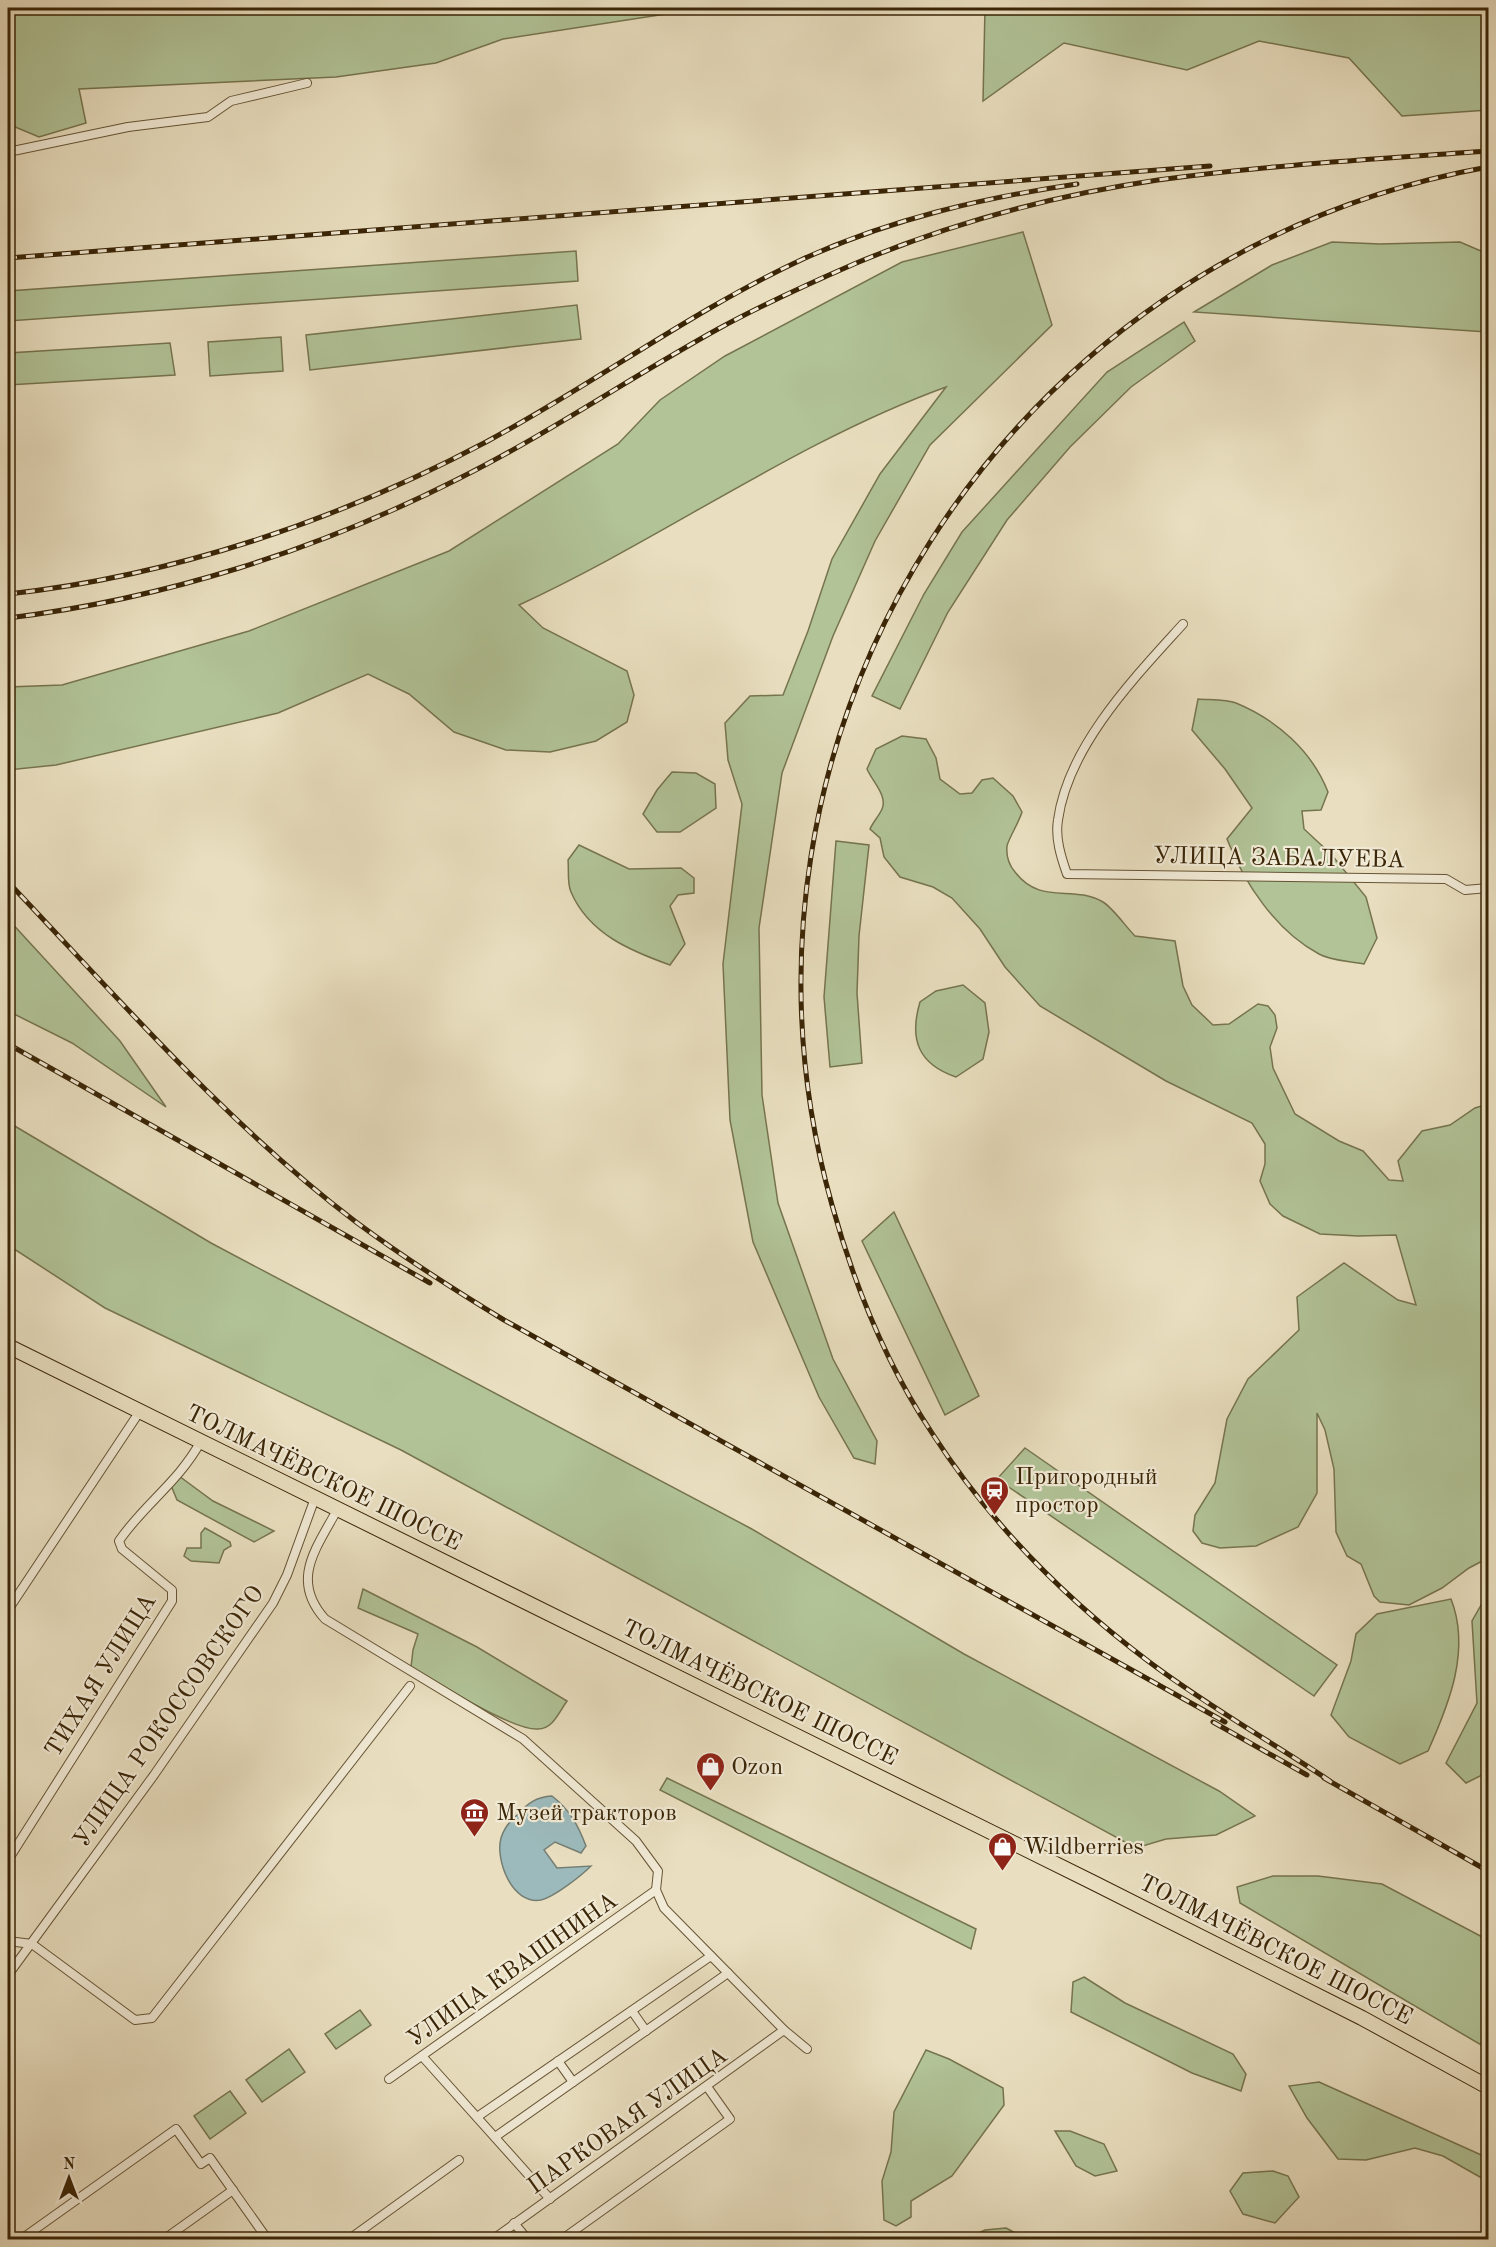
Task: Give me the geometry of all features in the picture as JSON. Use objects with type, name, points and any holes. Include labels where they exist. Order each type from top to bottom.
[{"type":"main road","name":"ТОЛМАЧЁВСКОЕ ШОССЕ","points":[[8,1346],[1094,1883],[1362,2018],[1488,2087]]},
{"type":"street","points":[[8,152],[128,127],[208,117],[231,101],[307,83]]},
{"type":"street","name":"УЛИЦА ЗАБАЛУЕВА","points":[[1183,624],[1137,675],[1084,747],[1067,785],[1057,821],[1059,853],[1067,874],[1446,879],[1465,890],[1488,888]]},
{"type":"street","points":[[8,1610],[140,1411]]},
{"type":"street","name":"ТИХАЯ УЛИЦА","points":[[8,1860],[172,1601],[172,1590],[122,1549],[119,1541],[132,1522],[163,1494],[192,1459],[201,1441]]},
{"type":"street","name":"УЛИЦА РОКОССОВСКОГО","points":[[8,1975],[215,1689],[273,1603],[315,1498]]},
{"type":"street","points":[[337,1510],[310,1561],[306,1583],[312,1605],[325,1619],[523,1739],[636,1841],[658,1871],[656,1890],[664,1908],[784,2030],[807,2049]]},
{"type":"street","points":[[8,1941],[32,1944],[135,2019],[152,2018],[410,1686]]},
{"type":"street","name":"УЛИЦА КВАШНИНА","points":[[390,2079],[656,1890]]},
{"type":"street","points":[[477,2117],[711,1956]]},
{"type":"street","points":[[495,2137],[728,1973]]},
{"type":"street","points":[[632,2011],[646,2031]]},
{"type":"street","name":"ПАРКОВАЯ УЛИЦА","points":[[492,2240],[708,2088],[784,2030]]},
{"type":"street","points":[[422,2056],[550,2199]]},
{"type":"street","points":[[558,2061],[573,2082]]},
{"type":"street","points":[[561,2240],[730,2119],[708,2088]]},
{"type":"street","points":[[20,2240],[176,2129],[201,2164],[210,2158],[268,2240]]},
{"type":"street","points":[[348,2240],[459,2160]]},
{"type":"street","points":[[163,2240],[233,2190]]},
{"type":"street","points":[[514,2223],[528,2240]]},
{"type":"green space","points":[[8,8],[705,8],[503,39],[436,63],[336,77],[79,89],[86,123],[39,137],[8,124]]},
{"type":"green space","points":[[985,8],[1488,8],[1488,110],[1402,116],[1349,58],[1259,41],[1187,70],[1064,43],[983,101]]},
{"type":"green space","points":[[1023,232],[1052,325],[930,445],[875,541],[833,636],[782,773],[759,928],[762,1095],[778,1203],[833,1359],[877,1441],[875,1464],[854,1458],[819,1397],[753,1242],[730,1120],[723,964],[742,804],[728,760],[725,723],[750,696],[783,695],[808,631],[832,559],[880,474],[946,387],[890,409],[783,462],[573,579],[519,605],[543,628],[627,671],[634,695],[627,722],[596,741],[550,752],[506,750],[454,732],[409,694],[368,674],[278,713],[56,765],[8,770],[8,687],[62,685],[249,631],[449,551],[618,444],[660,400],[725,356],[902,262]]},
{"type":"green space","points":[[1332,242],[1380,244],[1460,242],[1488,254],[1487,332],[1194,312],[1272,265]]},
{"type":"green space","points":[[576,251],[578,281],[8,321],[8,291]]},
{"type":"green space","points":[[577,305],[581,339],[310,370],[306,335]]},
{"type":"green space","points":[[1184,322],[1195,341],[1131,387],[1070,447],[1007,520],[948,612],[900,709],[872,696],[924,594],[962,532],[1107,372]]},
{"type":"green space","points":[[281,337],[283,371],[210,376],[208,342]]},
{"type":"green space","points":[[170,343],[175,375],[8,385],[8,353]]},
{"type":"green space","points":[[1198,699],[1223,700],[1251,710],[1291,738],[1313,763],[1328,792],[1321,810],[1302,811],[1304,829],[1331,854],[1366,897],[1377,938],[1364,964],[1329,958],[1303,944],[1275,919],[1252,889],[1227,839],[1252,808],[1225,769],[1192,730]]},
{"type":"green space","points":[[902,736],[926,739],[936,758],[940,779],[960,794],[972,793],[982,780],[993,778],[1013,796],[1022,812],[1008,843],[1007,853],[1011,866],[1025,882],[1046,892],[1091,897],[1107,905],[1135,936],[1175,941],[1183,986],[1192,1005],[1213,1025],[1229,1024],[1258,1004],[1268,1006],[1275,1015],[1277,1028],[1270,1047],[1273,1068],[1295,1114],[1339,1141],[1363,1151],[1389,1180],[1403,1181],[1398,1161],[1422,1131],[1450,1125],[1475,1108],[1488,1104],[1488,1558],[1469,1568],[1442,1588],[1409,1605],[1380,1602],[1374,1596],[1361,1564],[1347,1556],[1336,1532],[1334,1469],[1325,1430],[1317,1413],[1317,1493],[1298,1527],[1256,1546],[1220,1548],[1202,1543],[1193,1531],[1195,1515],[1215,1483],[1227,1419],[1248,1379],[1299,1330],[1297,1297],[1344,1263],[1398,1300],[1416,1305],[1396,1235],[1320,1234],[1283,1216],[1270,1204],[1260,1181],[1265,1164],[1265,1144],[1252,1123],[1166,1081],[1040,1006],[1005,967],[980,929],[952,898],[933,887],[900,877],[884,857],[880,838],[870,829],[881,812],[883,799],[867,769],[876,749]]},
{"type":"green space","points":[[672,772],[696,773],[715,784],[716,808],[680,832],[657,832],[643,814],[657,790]]},
{"type":"green space","points":[[836,841],[869,845],[859,936],[857,993],[862,1063],[830,1067],[824,997]]},
{"type":"green space","points":[[579,845],[629,869],[681,868],[694,878],[694,893],[678,895],[670,906],[685,944],[670,965],[641,954],[613,939],[600,930],[579,907],[570,889],[568,860]]},
{"type":"green space","points":[[8,919],[120,1041],[166,1107],[72,1043],[8,1011]]},
{"type":"green space","points":[[963,985],[985,1003],[989,1032],[983,1059],[956,1077],[943,1072],[925,1057],[917,1039],[916,1028],[920,1002],[936,991]]},
{"type":"green space","points":[[8,1122],[211,1243],[750,1528],[964,1654],[1219,1791],[1255,1816],[1216,1835],[1166,1839],[1136,1848],[401,1450],[105,1308],[8,1245]]},
{"type":"green space","points":[[894,1212],[979,1396],[945,1415],[862,1241]]},
{"type":"green space","points":[[1025,1448],[1337,1665],[1314,1696],[997,1479]]},
{"type":"green space","points":[[179,1476],[213,1501],[274,1531],[254,1542],[177,1500],[170,1483]]},
{"type":"green space","points":[[205,1528],[230,1542],[231,1546],[224,1550],[219,1563],[191,1561],[184,1556],[187,1548],[201,1548],[201,1533]]},
{"type":"green space","points":[[363,1589],[477,1647],[567,1701],[552,1723],[538,1729],[511,1722],[475,1704],[411,1667],[418,1634],[358,1608]]},
{"type":"green space","points":[[1488,1593],[1488,1772],[1466,1783],[1446,1763],[1477,1703],[1472,1621]]},
{"type":"green space","points":[[1451,1599],[1457,1618],[1459,1638],[1458,1657],[1450,1696],[1428,1751],[1400,1764],[1349,1737],[1331,1715],[1351,1661],[1356,1634],[1377,1614]]},
{"type":"green space","points":[[667,1778],[976,1929],[971,1949],[660,1790]]},
{"type":"green space","points":[[1273,1876],[1318,1876],[1382,1884],[1488,1940],[1488,2049],[1240,1903],[1237,1887]]},
{"type":"green space","points":[[1084,1977],[1125,2003],[1233,2054],[1246,2074],[1241,2091],[1192,2073],[1071,2012],[1073,1982]]},
{"type":"green space","points":[[360,2010],[371,2025],[336,2049],[325,2034]]},
{"type":"green space","points":[[289,2049],[305,2072],[262,2102],[246,2080]]},
{"type":"green space","points":[[926,2050],[949,2059],[1003,2088],[1004,2105],[952,2176],[911,2201],[911,2217],[896,2226],[884,2220],[882,2181],[891,2152],[894,2112]]},
{"type":"green space","points":[[1319,2082],[1488,2158],[1488,2187],[1487,2181],[1443,2156],[1415,2148],[1366,2160],[1338,2159],[1307,2118],[1289,2086]]},
{"type":"green space","points":[[230,2091],[246,2113],[210,2139],[194,2116]]},
{"type":"green space","points":[[1055,2131],[1070,2131],[1104,2144],[1117,2171],[1095,2176],[1076,2166]]},
{"type":"green space","points":[[1273,2171],[1288,2176],[1299,2197],[1275,2223],[1243,2214],[1230,2191],[1243,2173]]},
{"type":"green space","points":[[1006,2228],[1027,2239],[965,2239],[985,2230]]},
{"type":"water","points":[[552,1796],[573,1818],[586,1846],[581,1853],[555,1842],[544,1850],[557,1868],[591,1866],[553,1895],[541,1900],[531,1900],[522,1896],[514,1888],[503,1869],[501,1838],[508,1825],[525,1807],[537,1799]]},
{"type":"railway","points":[[8,618],[124,598],[182,584],[239,568],[351,528],[405,505],[491,462],[686,347],[768,303],[854,264],[965,224],[1080,194],[1158,180],[1281,166],[1488,151]]},
{"type":"railway","points":[[8,258],[1210,166]]},
{"type":"railway","points":[[1330,1781],[1170,1677],[1087,1611],[1003,1528],[954,1466],[915,1407],[886,1351],[861,1294],[832,1205],[802,1028],[811,856],[855,692],[930,541],[1035,409],[1165,299],[1317,217],[1488,167]]},
{"type":"railway","points":[[8,594],[70,586],[132,574],[193,559],[314,520],[373,496],[486,442],[722,301],[803,259],[903,221],[972,203],[1077,184]]},
{"type":"railway","points":[[8,882],[218,1102],[309,1184],[392,1248],[504,1320],[1225,1722]]},
{"type":"railway","points":[[8,1044],[430,1283]]},
{"type":"railway","points":[[1213,1722],[1307,1775]]},
{"type":"railway","points":[[1324,1778],[1488,1871]]},
{"type":"place","name":"Пригородный простор","points":[[994,1516]]},
{"type":"place","name":"Ozon","points":[[710,1792]]},
{"type":"place","name":"Музей тракторов","points":[[475,1838]]},
{"type":"place","name":"Wildberries","points":[[1002,1872]]}]
